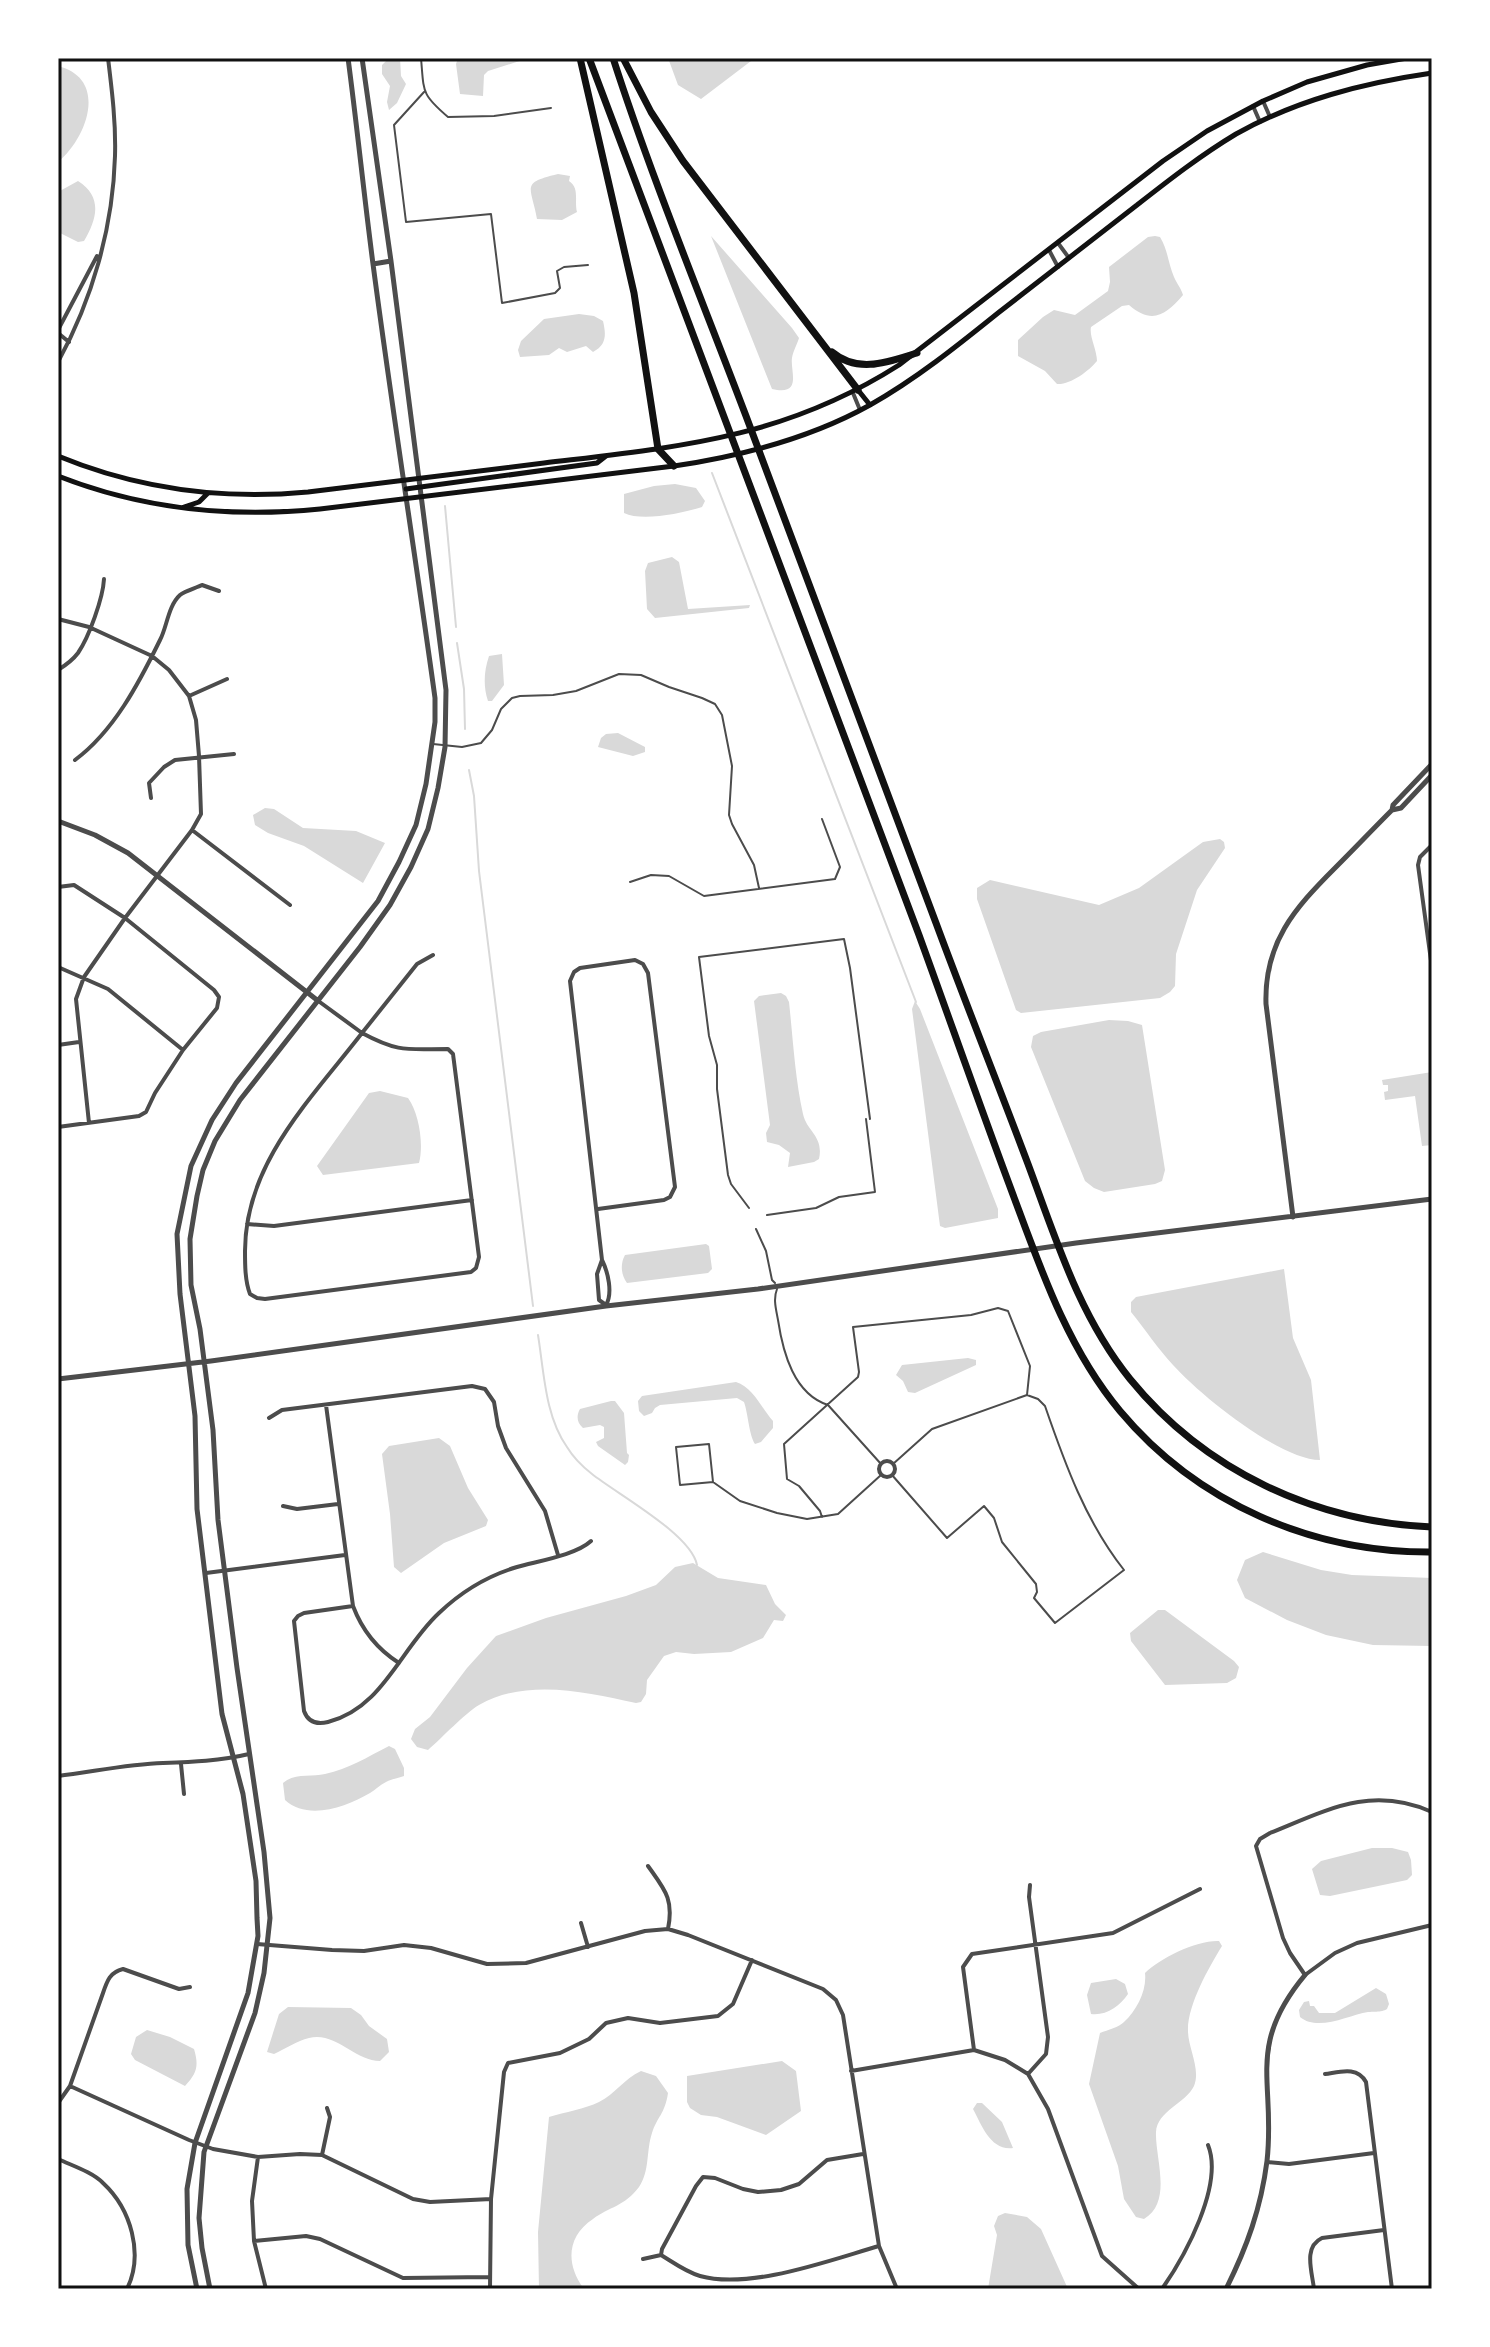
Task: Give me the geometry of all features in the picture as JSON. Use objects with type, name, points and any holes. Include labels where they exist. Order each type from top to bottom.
[{"type":"highway","points":[[580,58],[634,293],[658,449],[674,466]]},
{"type":"highway","points":[[589,58],[919,936],[1025,1228],[1065,1323],[1099,1384],[1121,1413],[1169,1460],[1203,1486],[1241,1508],[1314,1537],[1377,1550],[1432,1552]]},
{"type":"highway","points":[[613,58],[1069,1274],[1088,1315],[1132,1382],[1163,1415],[1198,1445],[1245,1476],[1286,1496],[1329,1511],[1382,1523],[1432,1527]]},
{"type":"highway","points":[[623,58],[651,112],[683,161],[823,345],[855,392]]},
{"type":"highway","points":[[823,345],[840,359],[869,366],[917,353]]},
{"type":"main road","points":[[58,456],[133,481],[208,493],[284,494],[658,449],[760,429],[855,392],[917,353],[1186,145],[1253,106],[1307,82],[1407,58]]},
{"type":"main road","points":[[58,476],[138,501],[207,511],[265,514],[674,466],[769,446],[816,430],[860,410],[934,364],[1195,161],[1237,134],[1292,107],[1346,89],[1432,73]]},
{"type":"main road","points":[[855,392],[870,405]]},
{"type":"main road","points":[[406,489],[597,463],[606,455]]},
{"type":"main road","points":[[183,508],[199,502],[208,493]]},
{"type":"street","points":[[58,362],[88,299],[113,188],[115,121],[108,58]]},
{"type":"street","points":[[197,2289],[188,2245],[187,2189],[195,2143],[248,1993],[257,1944],[256,1881],[243,1794],[222,1714],[197,1509],[195,1416],[178,1278],[177,1234],[191,1166],[212,1120],[236,1083],[378,901],[399,862],[416,825],[432,744],[435,698],[373,264],[348,58]]},
{"type":"street","points":[[210,2289],[199,2218],[206,2146],[255,2013],[269,1945],[270,1918],[218,1520],[213,1430],[200,1323],[191,1285],[190,1251],[197,1196],[203,1170],[220,1131],[240,1100],[360,947],[390,905],[411,867],[428,829],[445,747],[446,698],[439,637],[362,58]]},
{"type":"street","points":[[1263,101],[1270,117]]},
{"type":"street","points":[[1253,106],[1260,122]]},
{"type":"street","points":[[1058,243],[1069,258]]},
{"type":"street","points":[[69,342],[58,332],[102,247]]},
{"type":"street","points":[[1049,250],[1058,267]]},
{"type":"street","points":[[373,264],[391,261]]},
{"type":"street","points":[[855,392],[860,410]]},
{"type":"street","points":[[58,670],[70,663],[79,651],[103,595],[104,579]]},
{"type":"street","points":[[75,760],[87,751],[125,704],[162,637],[171,609],[180,595],[202,585],[219,591]]},
{"type":"street","points":[[58,619],[89,627],[152,656],[169,670],[189,696],[196,720],[199,756],[201,814],[84,977],[76,999],[89,1123]]},
{"type":"street","points":[[427,637],[439,637]]},
{"type":"street","points":[[189,696],[227,679]]},
{"type":"street","points":[[151,798],[149,783],[175,760],[234,754]]},
{"type":"street","points":[[1293,1217],[1267,1014],[1269,967],[1278,939],[1296,909],[1432,764]]},
{"type":"street","points":[[1392,810],[1401,808],[1432,775]]},
{"type":"street","points":[[58,821],[95,835],[158,875],[362,1033],[396,1048],[419,1051],[445,1049],[452,1052],[479,1261],[476,1268],[471,1272],[265,1299],[253,1297],[247,1285],[247,1224],[260,1178],[278,1143],[362,1033],[417,964],[433,955]]},
{"type":"street","points":[[192,830],[290,905]]},
{"type":"street","points":[[1432,845],[1420,857],[1418,865],[1432,968]]},
{"type":"street","points":[[58,887],[74,885],[125,918],[219,997],[217,1008],[183,1050],[146,1112],[139,1116],[58,1127]]},
{"type":"street","points":[[598,1209],[664,1200],[670,1197],[675,1187],[648,973],[643,964],[635,960],[580,968],[570,981],[602,1260],[610,1299],[606,1306]]},
{"type":"street","points":[[58,967],[108,989],[183,1050]]},
{"type":"street","points":[[58,1045],[79,1042]]},
{"type":"street","points":[[58,1379],[778,1286],[1076,1243],[1432,1199]]},
{"type":"street","points":[[247,1224],[274,1226],[472,1200]]},
{"type":"street","points":[[602,1260],[597,1274],[599,1300],[606,1306]]},
{"type":"street","points":[[269,1418],[282,1410],[472,1386],[485,1389],[494,1402],[500,1434],[510,1455],[545,1511],[558,1555]]},
{"type":"street","points":[[326,1405],[353,1606],[370,1638],[399,1663]]},
{"type":"street","points":[[888,1461],[893,1464],[895,1469],[892,1475],[881,1475],[881,1464],[888,1461]]},
{"type":"street","points":[[283,1506],[294,1509],[338,1504]]},
{"type":"street","points":[[353,1606],[304,1613],[294,1621],[304,1711],[307,1718],[320,1723],[353,1712],[377,1693],[429,1623],[466,1591],[497,1574],[581,1548],[591,1541]]},
{"type":"street","points":[[206,1573],[345,1555]]},
{"type":"street","points":[[58,1776],[249,1754]]},
{"type":"street","points":[[181,1764],[184,1794]]},
{"type":"street","points":[[1305,1975],[1281,1933],[1257,1853],[1256,1846],[1260,1839],[1334,1807],[1356,1801],[1398,1801],[1432,1812]]},
{"type":"street","points":[[648,1866],[667,1892],[671,1912],[668,1929]]},
{"type":"street","points":[[1028,2074],[1046,2054],[1048,2037],[1029,1897],[1030,1885]]},
{"type":"street","points":[[974,2050],[963,1967],[972,1954],[1117,1932],[1200,1889]]},
{"type":"street","points":[[581,1923],[588,1947]]},
{"type":"street","points":[[1226,2289],[1245,2250],[1257,2213],[1267,2162],[1265,2078],[1269,2041],[1283,2005],[1305,1975],[1335,1953],[1375,1937],[1432,1925]]},
{"type":"street","points":[[257,1944],[364,1951],[404,1945],[431,1948],[487,1964],[526,1963],[645,1931],[668,1929],[823,1989],[836,2000],[846,2026],[879,2246],[897,2289]]},
{"type":"street","points":[[490,2289],[491,2199],[504,2072],[508,2063],[560,2053],[589,2039],[606,2023],[628,2018],[660,2023],[718,2016],[733,2004],[752,1960]]},
{"type":"street","points":[[58,2103],[70,2086],[103,1993],[115,1970],[123,1969],[179,1989],[190,1987]]},
{"type":"street","points":[[851,2071],[974,2050],[1005,2060],[1028,2074],[1048,2109],[1102,2256],[1139,2289]]},
{"type":"street","points":[[1325,2074],[1354,2071],[1364,2078],[1392,2289]]},
{"type":"street","points":[[70,2086],[206,2146],[258,2157],[322,2155],[413,2199],[430,2202],[491,2199]]},
{"type":"street","points":[[322,2155],[330,2117],[327,2108]]},
{"type":"street","points":[[1162,2289],[1184,2254],[1202,2209],[1213,2162],[1208,2145]]},
{"type":"street","points":[[661,2255],[703,2177],[758,2192],[781,2190],[799,2184],[827,2160],[865,2153]]},
{"type":"street","points":[[1267,2162],[1289,2164],[1374,2153]]},
{"type":"street","points":[[258,2157],[252,2201],[254,2241],[266,2289]]},
{"type":"street","points":[[58,2159],[102,2181],[121,2204],[132,2229],[134,2258],[127,2289]]},
{"type":"street","points":[[1314,2289],[1309,2250],[1315,2241],[1384,2230]]},
{"type":"street","points":[[254,2241],[306,2236],[320,2239],[403,2278],[489,2277]]},
{"type":"street","points":[[643,2259],[661,2255],[701,2277],[729,2279],[780,2274],[879,2246]]},
{"type":"lane","points":[[421,58],[424,92],[435,107],[448,117],[494,116],[551,108]]},
{"type":"lane","points":[[424,92],[394,125],[406,222],[491,214],[502,303],[555,293],[560,288],[557,271],[564,267],[588,265]]},
{"type":"lane","points":[[432,744],[462,747],[481,743],[492,730],[501,709],[512,698],[576,691],[619,674],[641,675],[702,698],[715,704],[722,715],[732,766],[728,806],[730,820],[754,865],[759,888]]},
{"type":"lane","points":[[630,882],[651,875],[669,876],[704,896],[835,879],[840,867],[822,819]]},
{"type":"lane","points":[[749,1208],[728,1175],[717,1091],[717,1065],[709,1036],[699,957],[844,939],[852,980],[875,1192],[839,1197],[816,1208],[767,1215]]},
{"type":"lane","points":[[756,1229],[767,1254],[772,1280],[778,1286],[774,1297],[780,1336],[789,1365],[807,1392],[818,1402],[828,1405],[881,1464]]},
{"type":"lane","points":[[822,1517],[799,1486],[787,1479],[784,1444],[859,1374],[853,1327],[1006,1309],[1029,1362],[1031,1373],[1027,1395]]},
{"type":"lane","points":[[892,1475],[947,1538],[984,1506],[994,1518],[1002,1542],[1036,1584],[1034,1598],[1055,1623],[1124,1570],[1087,1513],[1045,1406],[1038,1399],[1027,1395],[932,1429],[893,1464]]},
{"type":"lane","points":[[713,1482],[709,1444],[676,1447],[680,1485],[713,1482],[740,1501],[807,1519],[838,1514],[881,1475]]},
{"type":"shaded area","points":[[389,58],[400,58],[401,76],[406,84],[397,103],[389,110],[390,86],[382,74],[382,65]]},
{"type":"shaded area","points":[[458,58],[529,58],[488,71],[484,75],[483,96],[460,94]]},
{"type":"shaded area","points":[[668,58],[755,58],[701,99],[678,85]]},
{"type":"shaded area","points":[[58,66],[74,73],[84,83],[88,110],[77,139],[58,162]]},
{"type":"shaded area","points":[[558,174],[570,176],[569,181],[576,191],[577,212],[562,220],[537,219],[531,193],[533,183]]},
{"type":"shaded area","points":[[78,181],[91,194],[95,209],[84,241],[78,242],[58,232],[58,192]]},
{"type":"shaded area","points":[[711,236],[799,338],[792,358],[793,381],[788,389],[772,389]]},
{"type":"shaded area","points":[[1155,236],[1163,242],[1183,295],[1171,308],[1152,316],[1129,305],[1122,306],[1091,327],[1097,361],[1068,382],[1057,384],[1045,371],[1018,356],[1018,340],[1043,317],[1054,310],[1075,315],[1108,291],[1109,267],[1148,237]]},
{"type":"shaded area","points":[[579,314],[603,321],[604,339],[598,349],[593,352],[586,346],[567,352],[559,348],[549,355],[520,357],[518,350],[521,341],[544,319]]},
{"type":"shaded area","points":[[675,484],[696,488],[705,501],[702,507],[652,517],[624,513],[624,494]]},
{"type":"shaded area","points":[[672,557],[679,562],[688,609],[750,605],[749,608],[655,618],[647,609],[645,571],[648,563]]},
{"type":"shaded area","points":[[502,654],[504,685],[492,701],[488,701],[485,684],[487,662],[489,656]]},
{"type":"shaded area","points":[[618,733],[645,747],[645,752],[633,756],[598,747],[606,734]]},
{"type":"shaded area","points":[[265,808],[274,809],[303,828],[356,831],[385,843],[363,883],[304,846],[255,825],[253,815]]},
{"type":"shaded area","points":[[1220,839],[1225,848],[1197,890],[1176,954],[1175,986],[1170,992],[1160,998],[1021,1013],[1016,1010],[977,899],[977,888],[990,880],[1099,905],[1139,888],[1203,842]]},
{"type":"shaded area","points":[[781,993],[789,1002],[803,1114],[820,1151],[819,1159],[814,1162],[788,1167],[790,1153],[779,1145],[767,1142],[766,1133],[770,1125],[754,1001],[759,996]]},
{"type":"shaded area","points":[[915,1001],[998,1209],[998,1218],[945,1228],[940,1226],[912,1009]]},
{"type":"shaded area","points":[[1109,1020],[1142,1025],[1165,1170],[1162,1181],[1155,1184],[1104,1192],[1085,1181],[1031,1047],[1033,1036],[1041,1032]]},
{"type":"shaded area","points":[[1432,1072],[1432,1145],[1422,1146],[1415,1096],[1385,1100],[1384,1092],[1388,1091],[1388,1085],[1383,1085],[1382,1080]]},
{"type":"shaded area","points":[[380,1091],[408,1098],[412,1104],[421,1138],[419,1163],[323,1175],[317,1166],[369,1093]]},
{"type":"shaded area","points":[[709,1246],[712,1269],[708,1273],[627,1283],[623,1277],[625,1255]]},
{"type":"shaded area","points":[[1284,1269],[1293,1338],[1311,1380],[1320,1460],[1303,1457],[1263,1438],[1221,1408],[1173,1365],[1131,1312],[1131,1302],[1136,1297]]},
{"type":"shaded area","points":[[968,1358],[976,1360],[976,1365],[915,1393],[908,1392],[896,1375],[902,1365]]},
{"type":"shaded area","points":[[736,1382],[752,1393],[773,1421],[773,1428],[761,1442],[755,1444],[744,1402],[737,1398],[660,1405],[644,1416],[639,1411],[638,1401],[642,1396]]},
{"type":"shaded area","points":[[615,1401],[624,1413],[629,1455],[625,1465],[598,1446],[596,1442],[604,1438],[604,1427],[583,1428],[579,1424],[580,1409]]},
{"type":"shaded area","points":[[439,1438],[450,1446],[468,1488],[488,1520],[486,1526],[444,1543],[401,1573],[394,1567],[382,1454],[389,1446]]},
{"type":"shaded area","points":[[1263,1552],[1321,1570],[1352,1575],[1432,1578],[1432,1646],[1373,1645],[1326,1635],[1287,1620],[1245,1598],[1237,1580],[1245,1560]]},
{"type":"shaded area","points":[[693,1563],[718,1578],[766,1585],[775,1604],[786,1615],[783,1621],[774,1620],[763,1638],[731,1652],[676,1652],[664,1656],[647,1680],[646,1694],[641,1702],[557,1690],[517,1692],[479,1705],[428,1750],[417,1747],[411,1739],[415,1729],[430,1717],[496,1636],[656,1585],[675,1567]]},
{"type":"shaded area","points":[[1158,1610],[1165,1610],[1234,1661],[1239,1667],[1236,1678],[1227,1683],[1165,1685],[1131,1641],[1130,1633]]},
{"type":"shaded area","points":[[389,1746],[395,1749],[404,1768],[404,1776],[388,1781],[350,1803],[327,1810],[305,1810],[285,1800],[283,1783],[287,1780],[342,1769]]},
{"type":"shaded area","points":[[1372,1848],[1408,1852],[1412,1875],[1407,1880],[1330,1896],[1320,1895],[1312,1869],[1321,1861]]},
{"type":"shaded area","points":[[1219,1941],[1222,1946],[1200,1987],[1189,2021],[1196,2073],[1194,2086],[1161,2118],[1156,2132],[1160,2179],[1158,2202],[1144,2219],[1136,2217],[1124,2199],[1118,2166],[1089,2084],[1100,2033],[1122,2024],[1133,2012],[1143,1993],[1145,1973],[1152,1967],[1190,1947]]},
{"type":"shaded area","points":[[1116,1979],[1125,1984],[1128,1994],[1112,2009],[1091,2014],[1087,1995],[1091,1983]]},
{"type":"shaded area","points":[[1376,1988],[1386,1994],[1389,2004],[1385,2010],[1324,2023],[1300,2017],[1299,2010],[1304,2002],[1309,2001],[1310,2006],[1314,2006],[1319,2013],[1335,2013]]},
{"type":"shaded area","points":[[288,2007],[351,2008],[387,2039],[389,2052],[380,2061],[371,2060],[336,2042],[318,2037],[305,2039],[274,2054],[267,2052],[279,2014]]},
{"type":"shaded area","points":[[147,2030],[194,2049],[196,2069],[185,2086],[135,2060],[131,2054],[136,2037]]},
{"type":"shaded area","points":[[782,2061],[796,2071],[801,2111],[766,2135],[717,2117],[701,2115],[687,2102],[687,2076]]},
{"type":"shaded area","points":[[641,2071],[656,2076],[668,2093],[652,2133],[642,2181],[628,2198],[593,2219],[578,2234],[572,2261],[584,2289],[539,2289],[538,2232],[549,2117],[599,2102]]},
{"type":"shaded area","points":[[977,2103],[982,2103],[1002,2122],[1013,2148],[999,2146],[988,2136],[973,2109]]},
{"type":"shaded area","points":[[1005,2213],[1027,2217],[1041,2229],[1068,2289],[988,2289],[997,2235],[994,2226],[998,2216]]},
{"type":"waterway","points":[[712,473],[916,1002]]},
{"type":"waterway","points":[[445,506],[456,627]]},
{"type":"waterway","points":[[457,643],[464,689],[465,729]]},
{"type":"waterway","points":[[469,770],[533,1306]]},
{"type":"waterway","points":[[538,1335],[550,1408],[569,1451],[592,1474],[668,1528],[692,1553],[697,1565]]}]
